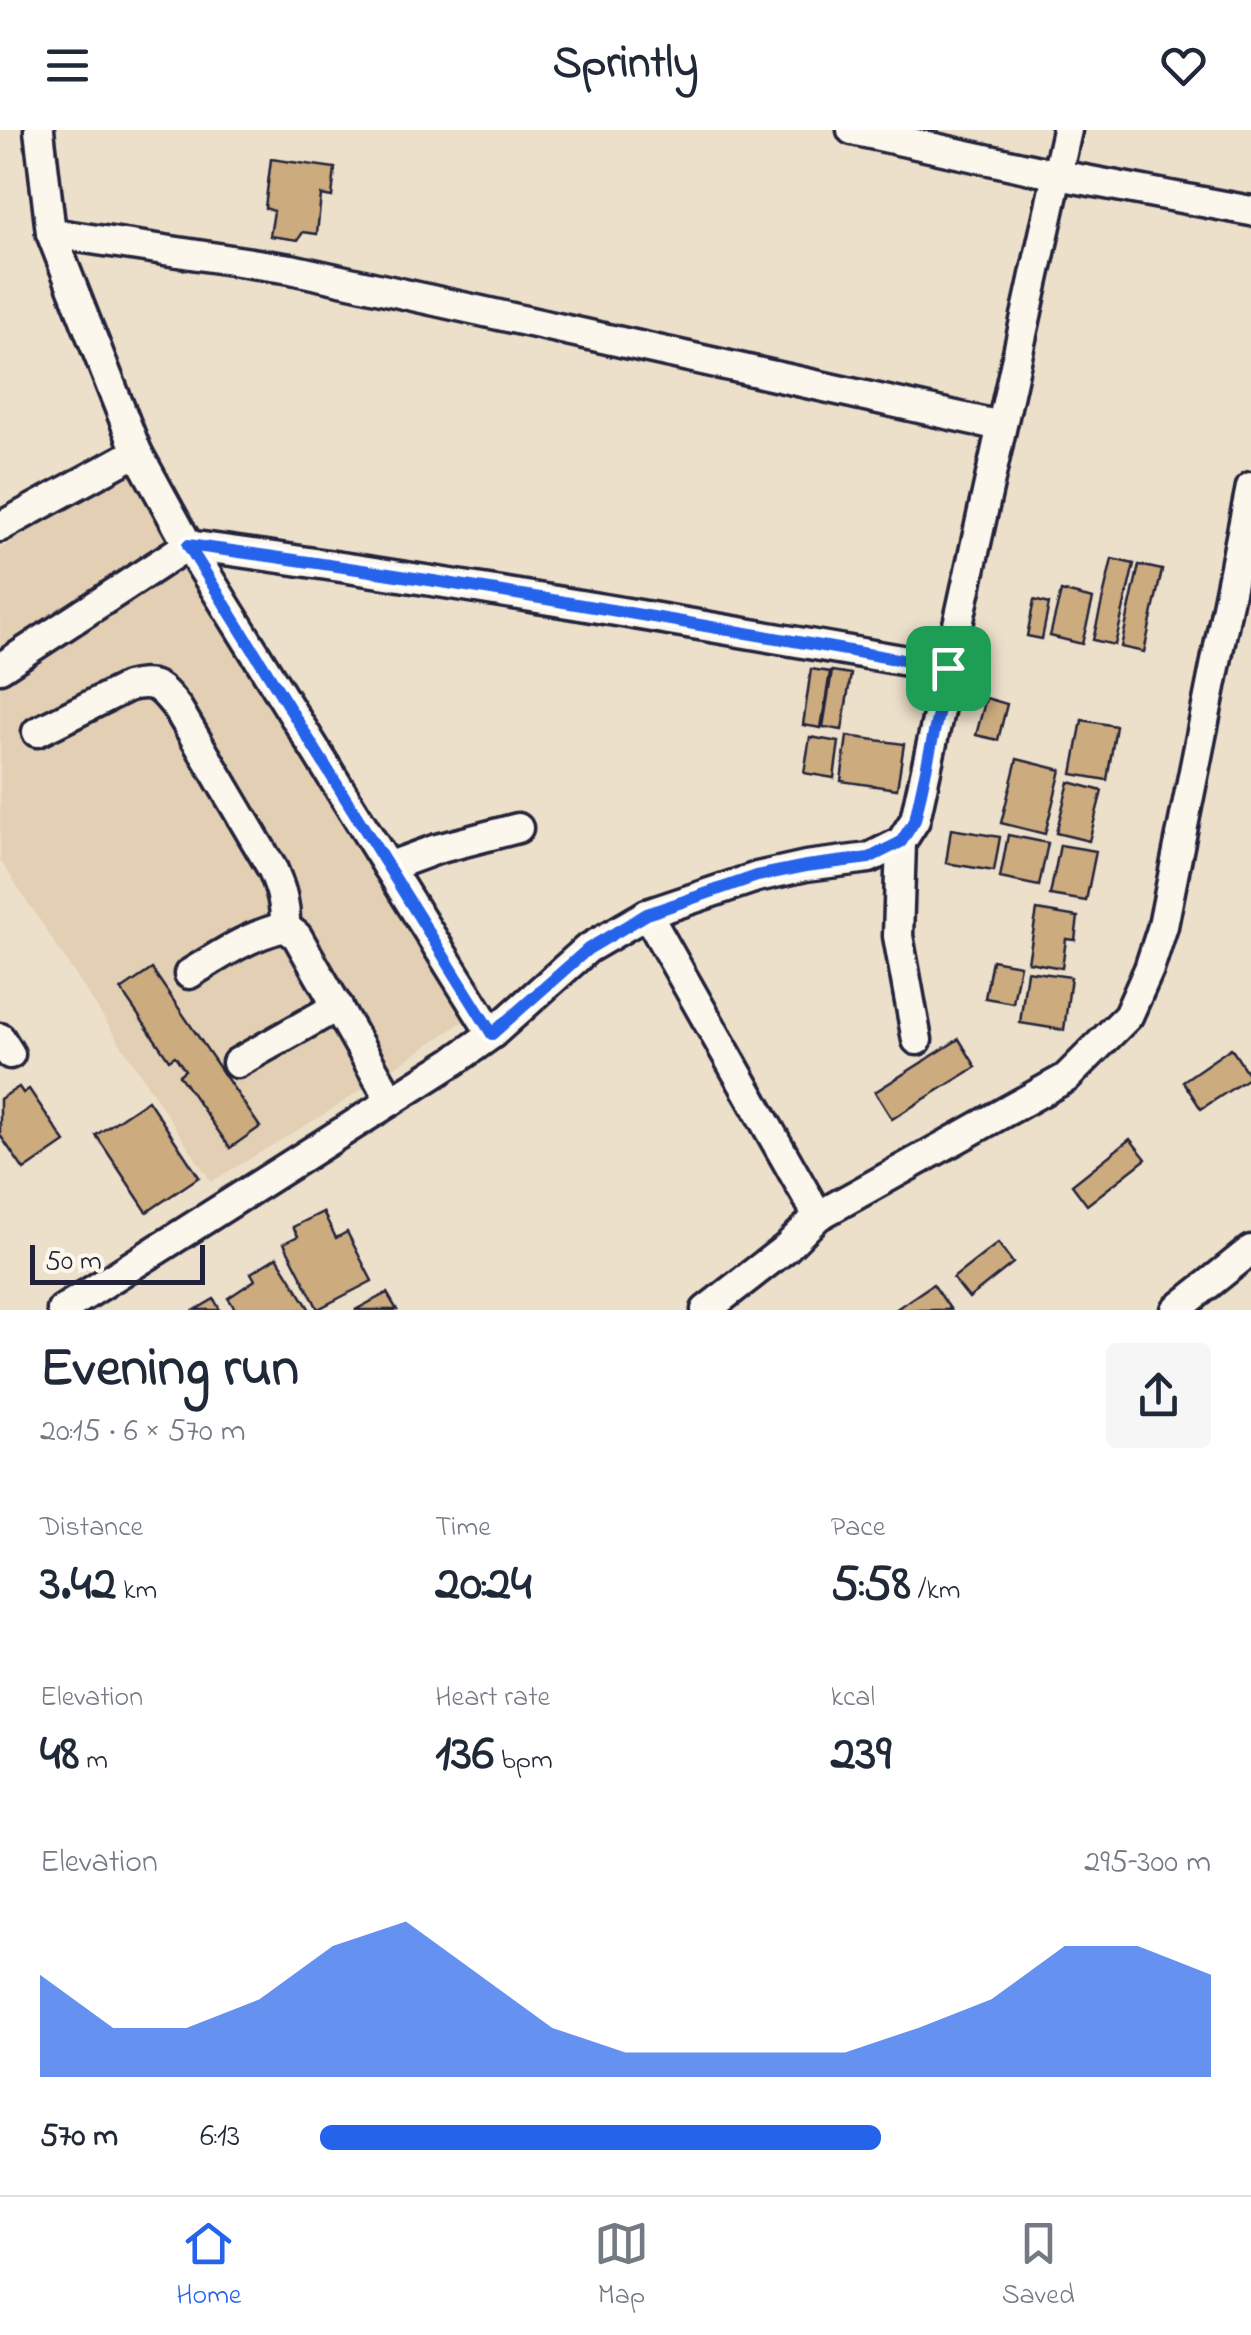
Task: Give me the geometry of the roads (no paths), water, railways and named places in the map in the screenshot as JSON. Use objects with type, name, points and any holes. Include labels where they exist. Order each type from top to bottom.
[{"type":"street","points":[[38,130],[51,233],[137,452],[188,545],[492,1034]]},
{"type":"street","points":[[852,130],[1058,175],[1251,210]]},
{"type":"street","points":[[917,1040],[898,936],[901,842],[915,820],[1067,130]]},
{"type":"street","points":[[51,233],[291,269],[1001,426]]},
{"type":"street","points":[[0,527],[137,452]]},
{"type":"street","points":[[706,1310],[786,1248],[818,1216],[1066,1078],[1128,1016],[1163,926],[1251,487]]},
{"type":"street","points":[[0,668],[188,545],[530,596],[948,668]]},
{"type":"street","points":[[37,732],[142,682],[153,684],[166,694],[272,870],[282,892],[285,927]]},
{"type":"street","points":[[388,867],[437,849],[518,828]]},
{"type":"street","points":[[62,1310],[492,1034],[588,949],[647,914],[757,876],[869,858],[901,842]]},
{"type":"street","points":[[647,914],[818,1216]]},
{"type":"street","points":[[189,974],[266,931],[285,927],[298,936],[391,1100]]},
{"type":"street","points":[[237,1062],[338,1006]]},
{"type":"street","points":[[1176,1310],[1251,1250]]}]
